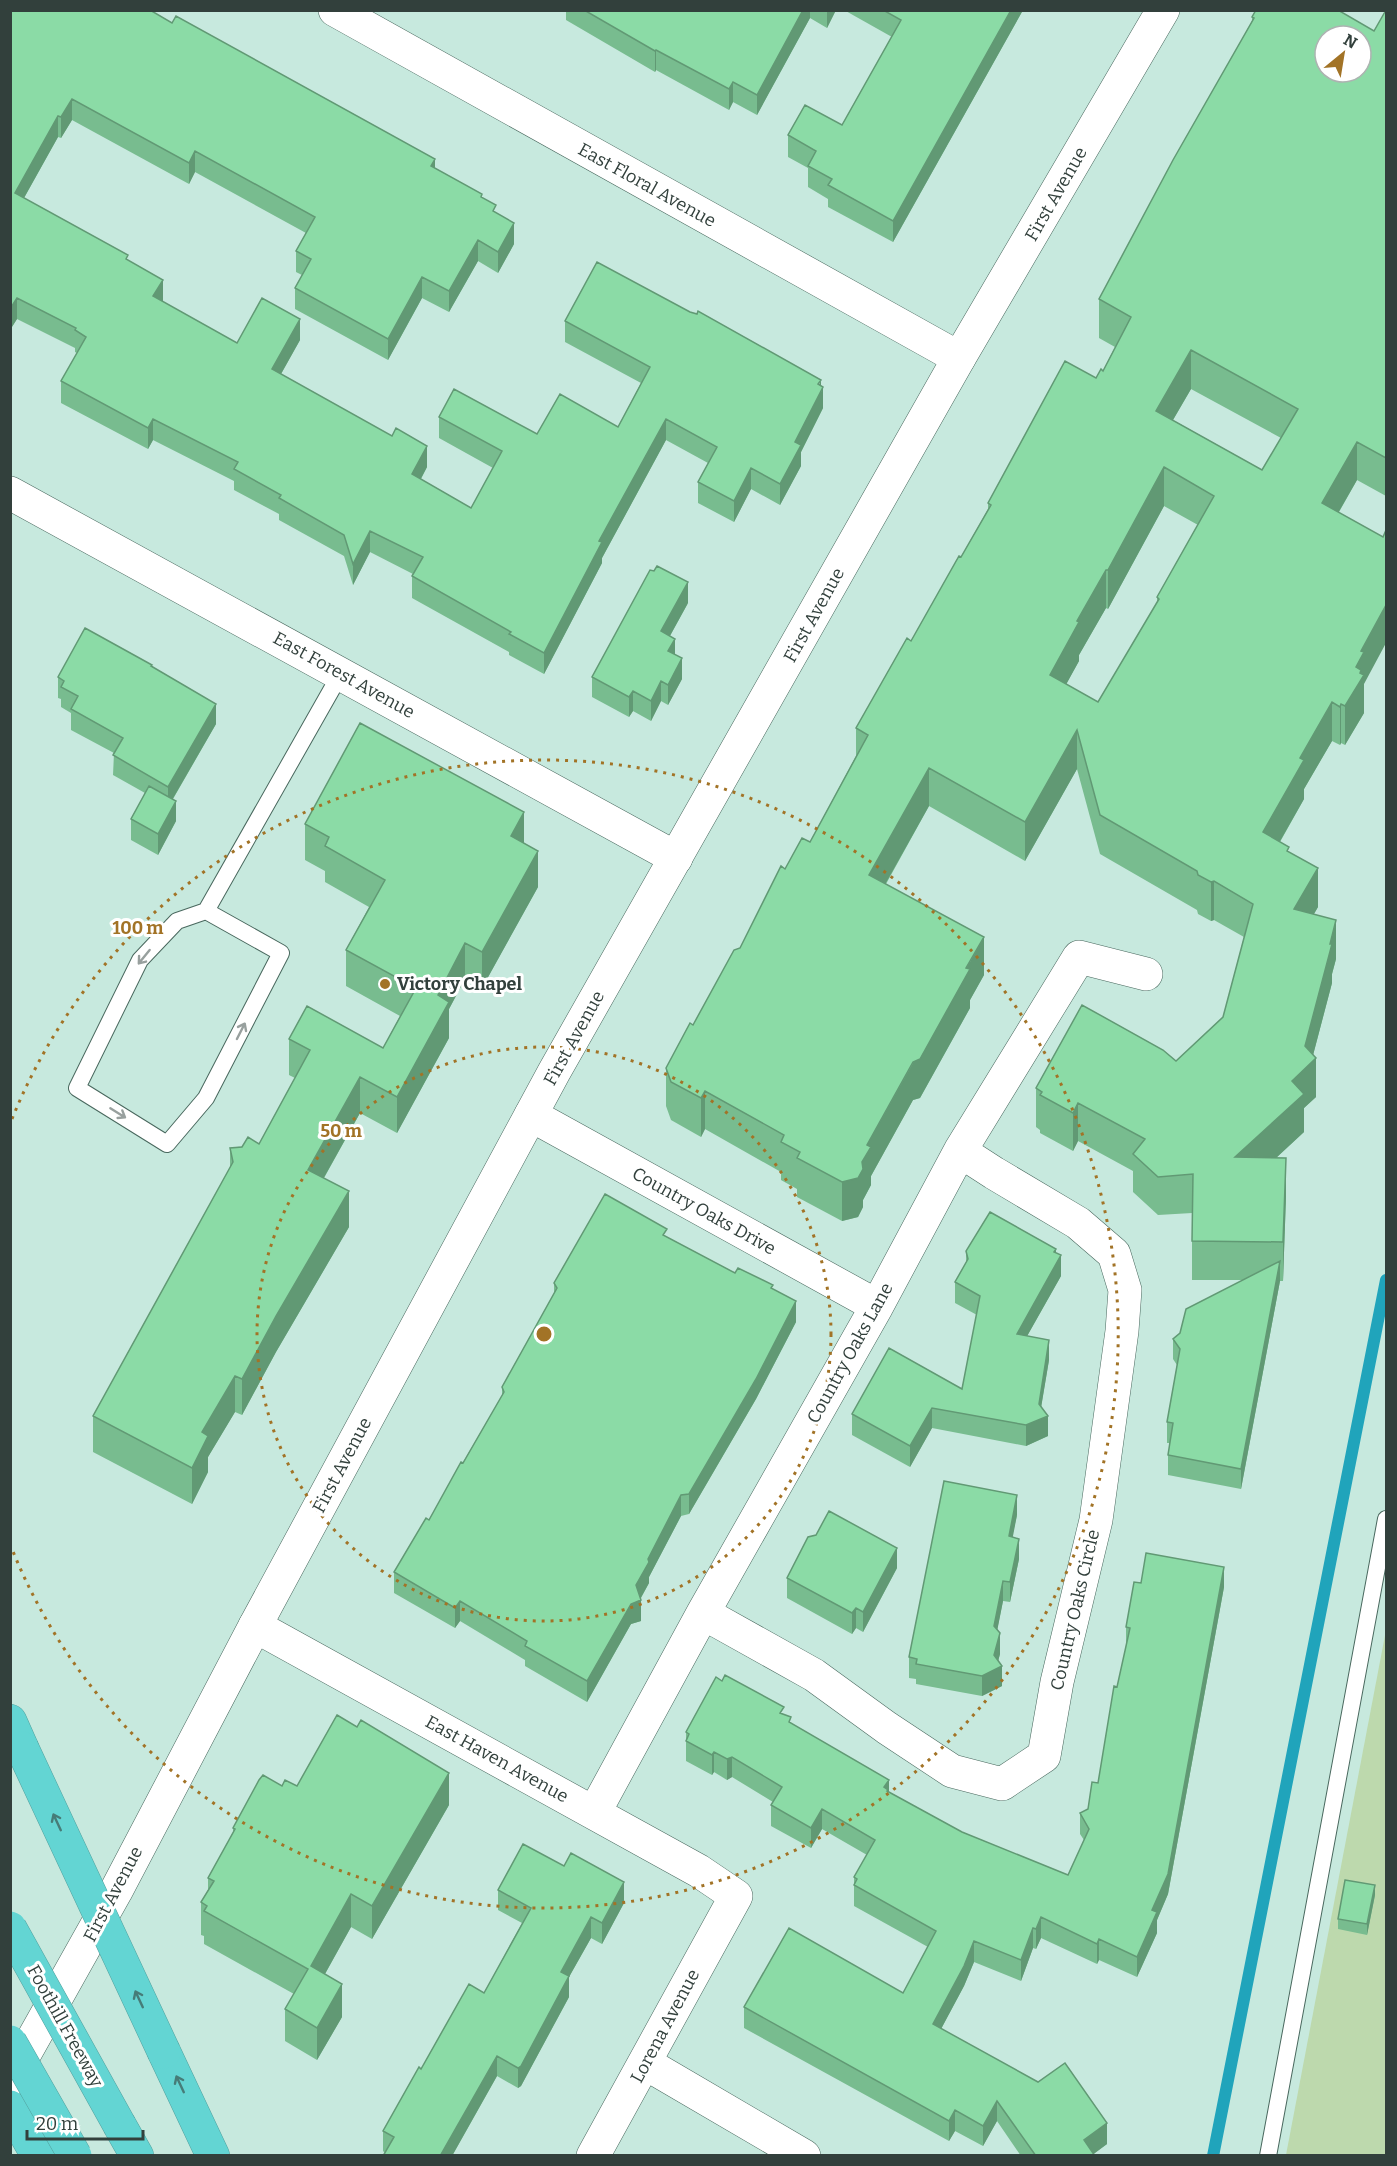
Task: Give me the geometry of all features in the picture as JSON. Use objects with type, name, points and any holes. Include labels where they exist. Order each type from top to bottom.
[{"type":"highway","points":[[16,1734],[213,2156]]},
{"type":"highway","name":"Foothill Freeway","points":[[10,1928],[138,2156]]},
{"type":"highway","points":[[10,2042],[75,2156]]},
{"type":"highway","points":[[10,2107],[38,2156]]},
{"type":"street","name":"East Floral Avenue","points":[[335,10],[959,358]]},
{"type":"street","name":"First Avenue","points":[[10,2080],[116,1891],[255,1626],[531,1115],[959,358],[1163,10]]},
{"type":"street","name":"East Forest Avenue","points":[[10,493],[676,858]]},
{"type":"street","name":"Country Oaks Lane","points":[[594,1813],[703,1613],[877,1306],[960,1151],[1079,957],[1146,974]]},
{"type":"street","name":"Country Oaks Drive","points":[[531,1115],[877,1306]]},
{"type":"street","name":"Country Oaks Circle","points":[[703,1613],[814,1675],[887,1728],[952,1771],[1002,1784],[1044,1756],[1057,1682],[1096,1520],[1122,1331],[1125,1290],[1114,1254],[1078,1223],[960,1151]]},
{"type":"street","name":"East Haven Avenue","points":[[255,1626],[699,1871],[736,1896]]},
{"type":"street","name":"Lorena Avenue","points":[[593,2156],[736,1896]]},
{"type":"street","points":[[645,2063],[804,2156]]},
{"type":"lane","points":[[206,911],[280,953],[206,1098],[167,1144],[77,1088],[140,960],[177,921],[206,911],[341,673]]},
{"type":"lane","points":[[1268,2156],[1386,1519]]},
{"type":"green space","points":[[1386,1630],[1386,2155],[1286,2155]]},
{"type":"building","points":[[10,10],[150,10],[172,23],[176,16],[435,159],[431,166],[482,194],[481,197],[496,205],[493,211],[514,223],[498,252],[478,240],[449,291],[422,277],[388,339],[295,288],[311,259],[296,251],[315,217],[195,151],[189,163],[72,99],[61,117],[58,116],[15,193],[128,255],[126,259],[163,280],[153,296],[237,343],[262,298],[300,319],[272,369],[392,436],[396,428],[427,446],[412,474],[471,508],[502,451],[439,417],[454,389],[537,434],[560,394],[618,427],[650,367],[565,321],[597,262],[690,312],[697,314],[698,311],[821,380],[818,384],[823,387],[795,442],[801,445],[780,484],[751,468],[734,501],[698,482],[717,447],[666,419],[599,541],[602,542],[544,653],[412,576],[423,557],[370,531],[353,564],[344,535],[279,498],[281,495],[234,469],[238,462],[153,419],[148,428],[61,381],[86,337],[75,330],[76,328],[17,298],[10,309]]},
{"type":"building","points":[[584,10],[803,10],[757,95],[733,82],[729,89],[655,51]]},
{"type":"building","points":[[883,10],[1011,10],[893,221],[828,185],[832,179],[808,166],[816,151],[788,135],[805,105],[842,125],[901,20]]},
{"type":"building","points":[[1256,10],[1338,10],[1362,24],[1313,24],[1313,84],[1373,84],[1373,30],[1386,10],[1386,458],[1357,442],[1322,503],[1383,537],[1386,530],[1386,605],[1361,651],[1364,652],[1356,667],[1364,675],[1345,706],[1341,704],[1340,707],[1332,702],[1300,758],[1304,760],[1263,832],[1289,847],[1287,851],[1318,868],[1294,909],[1336,920],[1330,944],[1332,944],[1305,1046],[1316,1058],[1292,1081],[1304,1094],[1235,1157],[1286,1158],[1283,1242],[1192,1241],[1193,1174],[1158,1177],[1133,1154],[1145,1139],[1078,1103],[1073,1113],[1040,1095],[1042,1092],[1036,1088],[1082,1005],[1163,1050],[1176,1061],[1223,1017],[1253,904],[1214,881],[1211,882],[1198,875],[1197,871],[1100,815],[1077,730],[1025,822],[929,768],[869,875],[984,937],[966,968],[970,969],[920,1059],[913,1062],[867,1145],[871,1147],[862,1162],[863,1169],[858,1178],[842,1182],[797,1158],[800,1152],[781,1142],[784,1135],[705,1091],[701,1098],[671,1082],[666,1068],[690,1023],[693,1025],[734,950],[740,948],[781,866],[785,869],[802,838],[810,842],[868,735],[856,728],[907,638],[911,641],[991,505],[988,503],[1065,361],[1096,378],[1101,369],[1103,371],[1131,317],[1099,299],[1173,160],[1254,18],[1252,17]],"holes":[[[1191,350],[1298,409],[1262,470],[1156,411]],[[1164,467],[1214,496],[1157,597],[1159,599],[1098,702],[1050,675],[1079,622],[1077,621],[1108,570]]]},
{"type":"building","points":[[657,566],[688,582],[661,631],[675,639],[668,651],[682,658],[668,685],[661,681],[651,701],[633,691],[629,697],[592,677],[650,570],[654,571]]},
{"type":"building","points":[[85,628],[216,704],[168,787],[113,755],[123,738],[71,709],[78,696],[61,687],[64,681],[58,677]]},
{"type":"building","points":[[360,723],[524,812],[511,836],[538,851],[482,952],[465,943],[438,995],[449,1002],[397,1097],[360,1077],[308,1170],[349,1191],[242,1379],[235,1376],[202,1432],[208,1436],[192,1468],[93,1416],[233,1162],[230,1148],[242,1147],[248,1137],[259,1144],[310,1050],[289,1039],[307,1006],[383,1048],[416,988],[346,950],[385,880],[325,846],[329,837],[305,824]]},
{"type":"building","points":[[149,786],[176,801],[158,834],[131,819]]},
{"type":"building","points":[[605,1194],[667,1229],[663,1235],[735,1273],[738,1268],[773,1285],[771,1288],[796,1301],[756,1379],[689,1494],[681,1495],[636,1585],[641,1600],[631,1604],[587,1681],[525,1646],[527,1641],[460,1601],[455,1608],[394,1572],[426,1518],[429,1520],[504,1392],[502,1387],[557,1288],[554,1283]]},
{"type":"building","points":[[990,1212],[1056,1249],[1054,1252],[1061,1255],[1017,1334],[1049,1340],[1039,1404],[1048,1416],[1026,1425],[932,1408],[910,1446],[852,1414],[889,1348],[962,1389],[980,1296],[955,1282],[968,1259],[966,1251]]},
{"type":"building","points":[[1280,1261],[1241,1469],[1168,1455],[1173,1423],[1167,1422],[1180,1349],[1173,1339],[1180,1333],[1186,1309]]},
{"type":"building","points":[[944,1481],[1017,1495],[1009,1536],[1019,1539],[1010,1582],[1003,1581],[994,1626],[1000,1633],[994,1655],[1002,1666],[982,1676],[916,1664],[917,1659],[909,1657]]},
{"type":"building","points":[[829,1511],[897,1548],[863,1612],[856,1608],[852,1613],[787,1578],[808,1537],[816,1535]]},
{"type":"building","points":[[1146,1553],[1224,1567],[1168,1874],[1152,1910],[1157,1912],[1137,1957],[1099,1939],[1097,1944],[1041,1917],[1036,1929],[1033,1928],[1021,1960],[974,1941],[964,1966],[933,2024],[1038,2082],[1065,2063],[1107,2123],[1084,2140],[1095,2156],[1036,2156],[997,2101],[983,2126],[955,2110],[949,2121],[744,2007],[789,1928],[903,1993],[936,1931],[854,1885],[857,1879],[854,1877],[875,1840],[822,1809],[811,1828],[771,1805],[782,1787],[732,1757],[727,1759],[714,1752],[712,1755],[686,1741],[689,1734],[686,1732],[716,1677],[722,1681],[725,1675],[784,1707],[780,1713],[791,1717],[789,1722],[889,1780],[884,1787],[887,1791],[962,1832],[1068,1875],[1089,1829],[1080,1813],[1088,1809],[1092,1782],[1098,1783],[1114,1686],[1117,1687],[1130,1628],[1126,1627],[1134,1582],[1141,1583]]},
{"type":"building","points":[[337,1715],[357,1727],[361,1720],[449,1773],[372,1906],[351,1894],[311,1966],[342,1984],[317,2028],[285,2009],[308,1969],[204,1911],[207,1906],[201,1902],[214,1881],[208,1878],[259,1780],[263,1775],[282,1786],[285,1780],[297,1786]]},
{"type":"building","points":[[523,1844],[564,1866],[571,1853],[624,1882],[602,1923],[591,1917],[561,1972],[569,1976],[521,2066],[518,2068],[497,2056],[440,2156],[383,2156],[394,2137],[383,2131],[419,2067],[421,2069],[469,1984],[484,1993],[531,1908],[498,1890]]},
{"type":"building","points":[[1345,1880],[1375,1885],[1367,1924],[1338,1919]]},
{"type":"waterway","points":[[1213,2156],[1386,1280]]},
{"type":"place","name":"Victory Chapel","points":[[385,984]]}]
